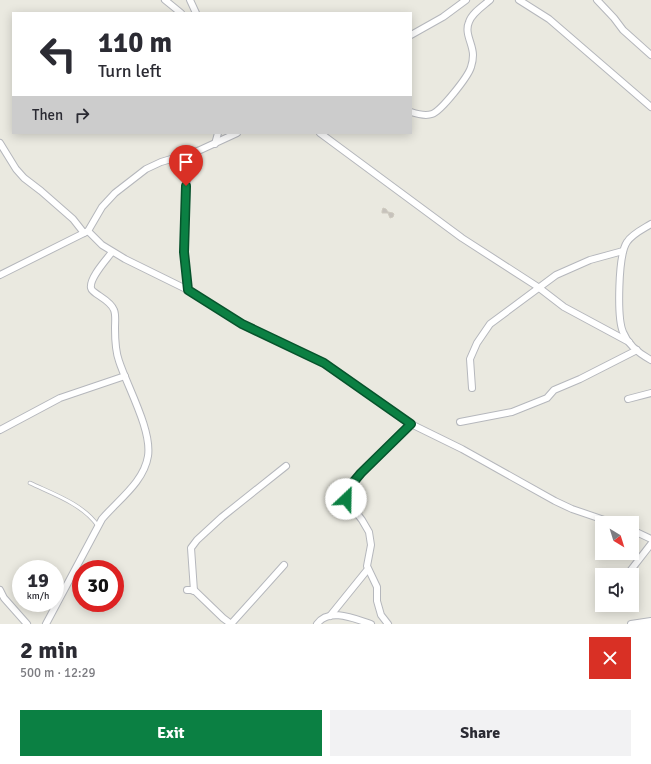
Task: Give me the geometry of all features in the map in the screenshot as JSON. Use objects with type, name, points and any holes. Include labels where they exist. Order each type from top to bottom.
[{"type":"street","points":[[166,0],[180,12]]},
{"type":"street","points":[[190,0],[196,12]]},
{"type":"street","points":[[412,34],[443,17],[466,0]]},
{"type":"street","points":[[412,112],[426,115],[435,113],[459,86],[471,68],[473,60],[468,33],[469,22],[472,16],[490,0]]},
{"type":"street","points":[[518,0],[548,19],[651,107]]},
{"type":"street","points":[[597,0],[623,30],[651,55]]},
{"type":"street","points":[[216,144],[218,134]]},
{"type":"street","points":[[0,275],[86,232],[102,207],[115,193],[146,169],[161,162],[216,144],[235,134]]},
{"type":"street","points":[[321,134],[462,238],[538,287],[564,307],[629,342]]},
{"type":"street","points":[[0,143],[16,169],[24,178],[57,205],[86,232],[112,252],[188,290],[242,324],[324,363],[411,424],[468,452],[555,501],[595,517]]},
{"type":"street","points":[[188,290],[184,252],[187,178],[188,169],[198,151]]},
{"type":"street","points":[[651,224],[634,234],[627,242],[623,251],[621,261],[620,319],[623,333],[629,342],[651,360]]},
{"type":"street","points":[[472,388],[470,359],[477,342],[490,324],[556,274],[590,260],[623,251]]},
{"type":"street","points":[[46,624],[98,526],[111,508],[131,489],[145,466],[148,456],[146,436],[141,417],[116,350],[115,312],[107,300],[93,292],[90,286],[95,275],[112,252]]},
{"type":"street","points":[[460,422],[512,412],[547,398],[554,390],[580,379],[637,350]]},
{"type":"street","points":[[0,430],[60,398],[125,376]]},
{"type":"street","points":[[628,399],[651,393]]},
{"type":"street","points":[[388,624],[381,615],[377,601],[377,588],[368,569],[367,563],[371,545],[369,532],[346,499],[345,495],[351,484],[361,473],[411,424]]},
{"type":"street","points":[[194,591],[191,548],[197,540],[222,517],[286,466]]},
{"type":"street","points":[[639,533],[651,539]]},
{"type":"street","points":[[632,568],[651,544]]},
{"type":"street","points":[[187,590],[194,591],[231,624],[284,565]]},
{"type":"street","points":[[330,616],[368,569]]},
{"type":"street","points":[[0,590],[4,598],[28,624]]},
{"type":"street","points":[[317,624],[324,617],[339,615],[371,624]]},
{"type":"street","points":[[631,624],[651,620]]},
{"type":"lane","points":[[30,483],[81,509],[91,517],[98,526]]},
{"type":"building","points":[[383,208],[388,212],[393,213],[393,217],[390,218],[388,213],[382,213]]},
{"type":"route","points":[[186,186],[184,252],[188,290],[242,324],[324,363],[411,424],[351,484],[346,491],[346,499]]}]
